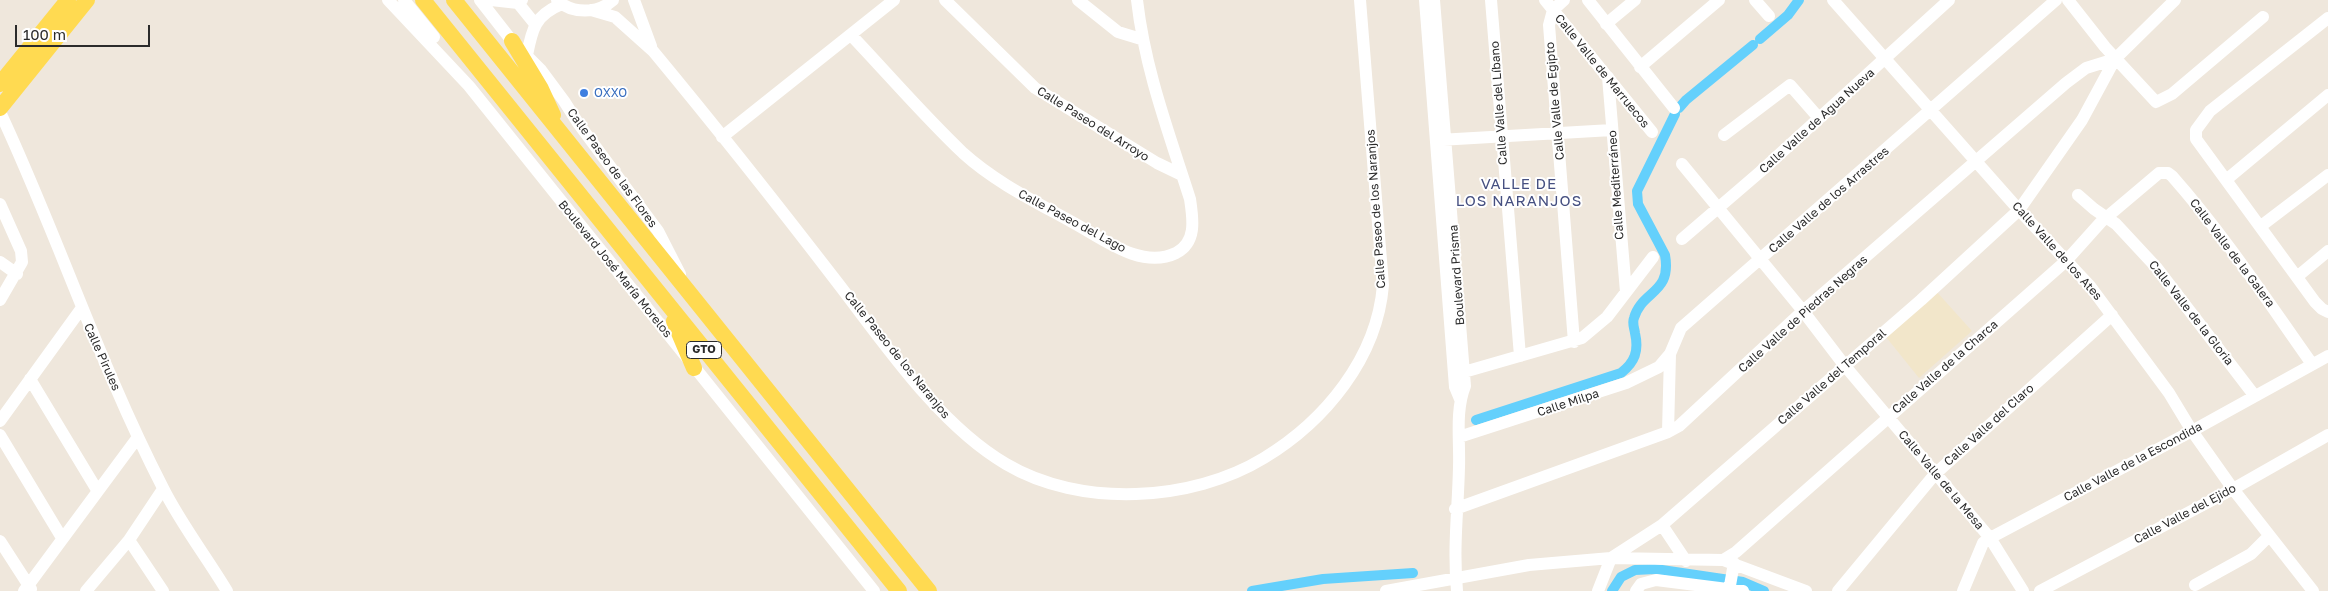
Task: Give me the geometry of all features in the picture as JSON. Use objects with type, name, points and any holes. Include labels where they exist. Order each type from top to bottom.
[{"type":"main road","points":[[0,84],[68,0]]},
{"type":"main road","points":[[0,108],[88,0]]},
{"type":"main road","name":"Boulevard José María Morelos","points":[[423,0],[899,591]]},
{"type":"main road","name":"GTO","points":[[454,0],[929,591]]},
{"type":"main road","points":[[512,41],[541,89],[565,139]]},
{"type":"main road","points":[[666,302],[694,368]]},
{"type":"street","name":"Boulevard José María Morelos","points":[[388,0],[469,86],[874,591]]},
{"type":"street","points":[[404,0],[436,38],[469,86]]},
{"type":"street","name":"Calle Paseo de las Flores","points":[[480,0],[512,41],[527,55],[564,101],[578,123],[658,231],[687,288]]},
{"type":"street","points":[[490,0],[520,2],[535,24]]},
{"type":"street","points":[[591,10],[601,8],[613,0]]},
{"type":"street","name":"Calle Paseo de los Naranjos","points":[[634,0],[653,51]]},
{"type":"street","points":[[722,137],[894,0]]},
{"type":"street","name":"Calle Paseo del Arroyo","points":[[945,0],[1035,88],[1156,163],[1182,175]]},
{"type":"street","points":[[1078,0],[1118,32],[1141,40]]},
{"type":"street","name":"Calle Paseo del Lago","points":[[851,35],[963,153],[987,172],[1014,190],[1126,251],[1156,259],[1168,257],[1184,249],[1190,240],[1193,229],[1190,199],[1164,123],[1141,40],[1137,0]]},
{"type":"street","name":"Calle Paseo de los Naranjos","points":[[559,2],[576,10],[591,10],[615,17],[653,51],[920,385],[953,423],[981,447],[1007,465],[1022,472],[1069,487],[1108,493],[1146,494],[1178,490],[1224,477],[1254,464],[1284,446],[1314,421],[1339,392],[1361,359],[1374,332],[1381,306],[1383,285],[1360,0]]},
{"type":"street","name":"Boulevard Prisma","points":[[1425,0],[1442,140]]},
{"type":"street","name":"Boulevard Prisma","points":[[1434,0],[1459,373],[1464,386],[1460,399],[1455,509],[1454,552],[1457,591]]},
{"type":"street","name":"Calle Valle del Líbano","points":[[1491,0],[1520,356]]},
{"type":"street","points":[[1549,5],[1564,0]]},
{"type":"street","points":[[1588,0],[1674,108]]},
{"type":"street","points":[[1606,24],[1635,0]]},
{"type":"street","points":[[1640,67],[1719,0]]},
{"type":"street","points":[[1755,0],[1769,16]]},
{"type":"street","name":"Calle Valle de los Ates","points":[[1833,0],[1976,159],[2019,210],[2090,286],[2170,393],[2192,431],[2268,537],[2313,591]]},
{"type":"street","name":"Calle Valle de Agua Nueva","points":[[1682,239],[1718,209],[1948,0]]},
{"type":"street","name":"Calle Valle de los Arrastres","points":[[1668,432],[1670,354],[1681,328],[2056,0]]},
{"type":"street","name":"Calle Valle del Temporal","points":[[1387,591],[1529,565],[1611,558],[1662,525],[1921,300],[2019,210],[2082,120],[2115,59],[2175,0]]},
{"type":"street","points":[[527,55],[535,24],[545,12],[559,2]]},
{"type":"street","points":[[2074,2],[2115,59],[2148,96],[2156,102],[2164,100],[2263,17]]},
{"type":"street","name":"Calle Valle de Marruecos","points":[[1549,5],[1652,132]]},
{"type":"street","name":"Calle Valle de Egipto","points":[[1549,5],[1574,342]]},
{"type":"street","points":[[2326,24],[2201,120],[2196,130],[2196,138],[2298,276],[2315,302],[2328,312]]},
{"type":"street","name":"Calle Valle de Piedras Negras","points":[[1455,509],[1668,432],[1679,426],[1803,311],[1976,159],[2079,73],[2086,68],[2115,59]]},
{"type":"street","name":"Calle Mediterráneo","points":[[1608,77],[1626,292]]},
{"type":"street","points":[[1724,135],[1790,85],[1818,117]]},
{"type":"street","points":[[2226,180],[2328,95]]},
{"type":"street","name":"Calle Pirules","points":[[0,112],[28,172],[81,309],[163,490],[227,591]]},
{"type":"street","points":[[1442,140],[1612,130]]},
{"type":"street","name":"Calle Valle de la Mesa","points":[[1682,164],[1803,311],[1845,366],[1990,538],[2022,591]]},
{"type":"street","name":"Calle Valle de la Charca","points":[[1729,562],[1736,552],[2066,260],[2148,180],[2163,172]]},
{"type":"street","name":"Calle Valle de la Galera","points":[[2163,172],[2172,176],[2219,232],[2252,276],[2312,364]]},
{"type":"street","points":[[2260,226],[2328,175]]},
{"type":"street","name":"Calle Valle de la Gloria","points":[[2078,196],[2116,224],[2172,286],[2254,395]]},
{"type":"street","points":[[0,204],[21,251],[22,262],[17,274],[0,300]]},
{"type":"street","points":[[2298,276],[2328,251]]},
{"type":"street","points":[[1459,373],[1574,342],[1597,327],[1653,257]]},
{"type":"street","points":[[0,262],[17,274]]},
{"type":"street","points":[[0,421],[81,309]]},
{"type":"street","name":"Calle Valle del Claro","points":[[1838,591],[1936,474],[2112,315]]},
{"type":"street","name":"Calle Milpa","points":[[1459,437],[1626,383],[1659,366],[1670,354]]},
{"type":"street","name":"Calle Valle de la Escondida","points":[[1963,591],[1982,543],[2328,356]]},
{"type":"street","points":[[30,379],[97,490]]},
{"type":"street","name":"Calle Valle del Ejido","points":[[2040,591],[2233,489],[2328,435]]},
{"type":"street","points":[[0,436],[62,538]]},
{"type":"street","points":[[0,540],[28,589],[62,538],[138,436]]},
{"type":"street","points":[[86,591],[129,540],[163,490]]},
{"type":"street","points":[[1662,525],[1686,561]]},
{"type":"street","points":[[2195,585],[2251,554],[2268,537]]},
{"type":"street","points":[[129,540],[162,591]]},
{"type":"street","points":[[1598,591],[1611,558],[1729,562],[1806,591]]},
{"type":"street","points":[[1636,591],[1641,584],[1656,580],[1734,590],[1729,562]]},
{"type":"shaded area","points":[[1936,291],[1972,331],[1919,378],[1886,337]]},
{"type":"waterway","points":[[1760,39],[1788,15],[1799,0]]},
{"type":"waterway","points":[[1679,108],[1686,100],[1753,45]]},
{"type":"waterway","points":[[1476,420],[1621,373],[1630,365],[1636,351],[1634,318],[1643,302],[1660,285],[1666,268],[1665,255],[1638,204],[1637,191],[1675,114]]},
{"type":"waterway","points":[[1612,591],[1621,577],[1635,570],[1655,569],[1743,582],[1764,591]]},
{"type":"waterway","points":[[1252,591],[1323,579],[1413,573]]},
{"type":"place","name":"OXXO","points":[[584,93]]},
{"type":"district","name":"VALLE DE LOS NARANJOS","points":[[1519,192]]}]
